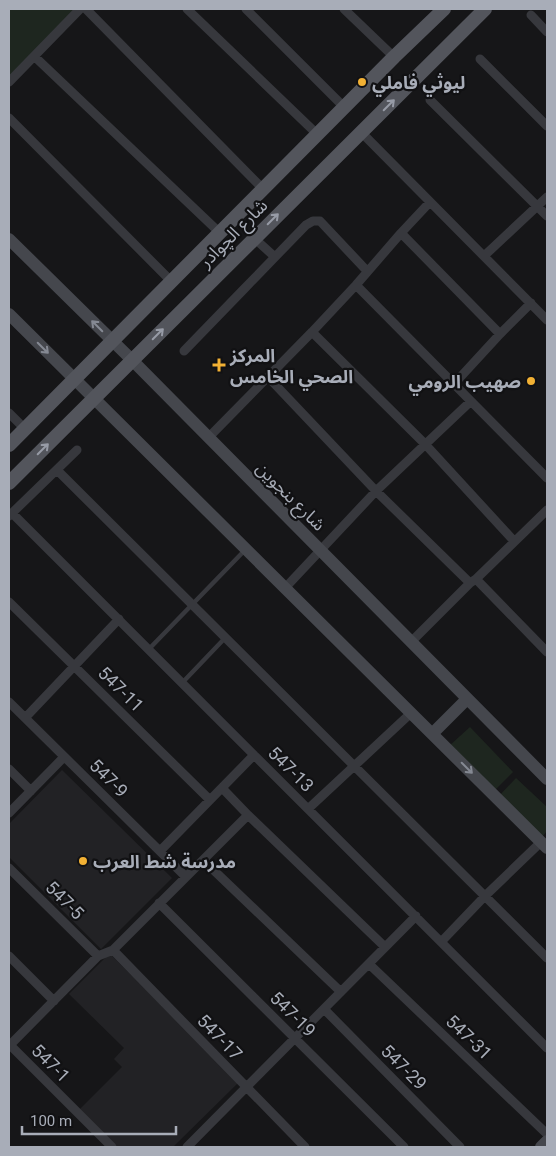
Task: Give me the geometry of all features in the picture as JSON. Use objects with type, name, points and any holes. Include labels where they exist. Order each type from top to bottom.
[{"type":"main road","name":"شارع الچوادر","points":[[9,483],[485,9]]},
{"type":"main road","name":"شارع الچوادر","points":[[9,445],[394,57],[436,11]]},
{"type":"street","points":[[9,82],[80,9]]},
{"type":"street","points":[[86,9],[263,189]]},
{"type":"street","points":[[187,9],[318,134]]},
{"type":"street","points":[[246,9],[344,107]]},
{"type":"street","points":[[344,9],[394,57]]},
{"type":"street","points":[[531,15],[547,32]]},
{"type":"street","points":[[34,56],[220,233]]},
{"type":"street","points":[[480,59],[547,126]]},
{"type":"street","points":[[430,100],[547,216]]},
{"type":"street","points":[[9,118],[172,281]]},
{"type":"street","points":[[361,132],[547,320]]},
{"type":"street","points":[[484,256],[547,197]]},
{"type":"street","points":[[208,438],[312,332],[430,202]]},
{"type":"street","points":[[184,351],[274,257],[313,221],[320,221],[367,271]]},
{"type":"street","points":[[401,233],[500,334]]},
{"type":"street","points":[[254,238],[274,257]]},
{"type":"street","name":"شارع بنجوين","points":[[9,239],[132,360],[547,779]]},
{"type":"street","points":[[356,285],[547,478]]},
{"type":"street","points":[[454,384],[531,303]]},
{"type":"street","points":[[9,314],[544,845],[485,896],[441,942]]},
{"type":"street","points":[[312,332],[425,444],[514,541]]},
{"type":"street","points":[[268,377],[376,491],[547,652]]},
{"type":"street","points":[[285,588],[376,491],[471,401]]},
{"type":"street","points":[[10,417],[25,429]]},
{"type":"street","points":[[10,515],[78,450]]},
{"type":"street","points":[[57,470],[547,958]]},
{"type":"street","points":[[411,642],[547,510]]},
{"type":"street","name":"547-13","points":[[10,515],[119,619],[547,1048]]},
{"type":"street","name":"547-11","points":[[9,602],[210,800]]},
{"type":"street","points":[[25,718],[119,619]]},
{"type":"street","points":[[432,734],[467,699]]},
{"type":"street","name":"547-9","points":[[9,702],[186,877]]},
{"type":"street","points":[[308,809],[411,713]]},
{"type":"street","points":[[160,851],[254,754]]},
{"type":"street","points":[[9,813],[64,757]]},
{"type":"street","points":[[9,769],[31,791]]},
{"type":"street","points":[[222,788],[386,947]]},
{"type":"street","points":[[9,1045],[98,956],[113,950],[248,815]]},
{"type":"street","points":[[203,860],[341,992]]},
{"type":"street","name":"547-5","points":[[9,868],[98,956]]},
{"type":"street","name":"547-19","points":[[160,903],[404,1147]]},
{"type":"street","points":[[193,1145],[246,1087],[416,916]]},
{"type":"street","name":"547-17","points":[[113,950],[305,1147]]},
{"type":"street","points":[[9,956],[54,1001]]},
{"type":"street","name":"547-31","points":[[369,964],[547,1134]]},
{"type":"street","name":"547-29","points":[[324,1009],[460,1147]]},
{"type":"street","name":"547-1","points":[[9,1045],[112,1147]]},
{"type":"street","points":[[541,1147],[547,1141]]},
{"type":"lane","points":[[149,649],[246,549]]},
{"type":"lane","points":[[182,683],[226,638]]},
{"type":"shaded area","points":[[9,9],[80,9],[9,82]]},
{"type":"shaded area","points":[[470,727],[513,772],[494,791],[449,746]]},
{"type":"shaded area","points":[[62,770],[172,878],[101,949],[9,857],[9,824]]},
{"type":"shaded area","points":[[516,778],[547,807],[547,831],[542,837],[499,796]]},
{"type":"shaded area","points":[[107,956],[112,956],[239,1082],[173,1147],[115,1147],[78,1111],[122,1067],[114,1059],[124,1048],[69,994]]},
{"type":"place","name":"ليوثي فاملي","points":[[362,82]]},
{"type":"place","name":"المركز الصحي الخامس","points":[[219,365]]},
{"type":"place","name":"صهيب الرومي","points":[[531,381]]},
{"type":"place","name":"مدرسة شط العرب","points":[[83,861]]}]
